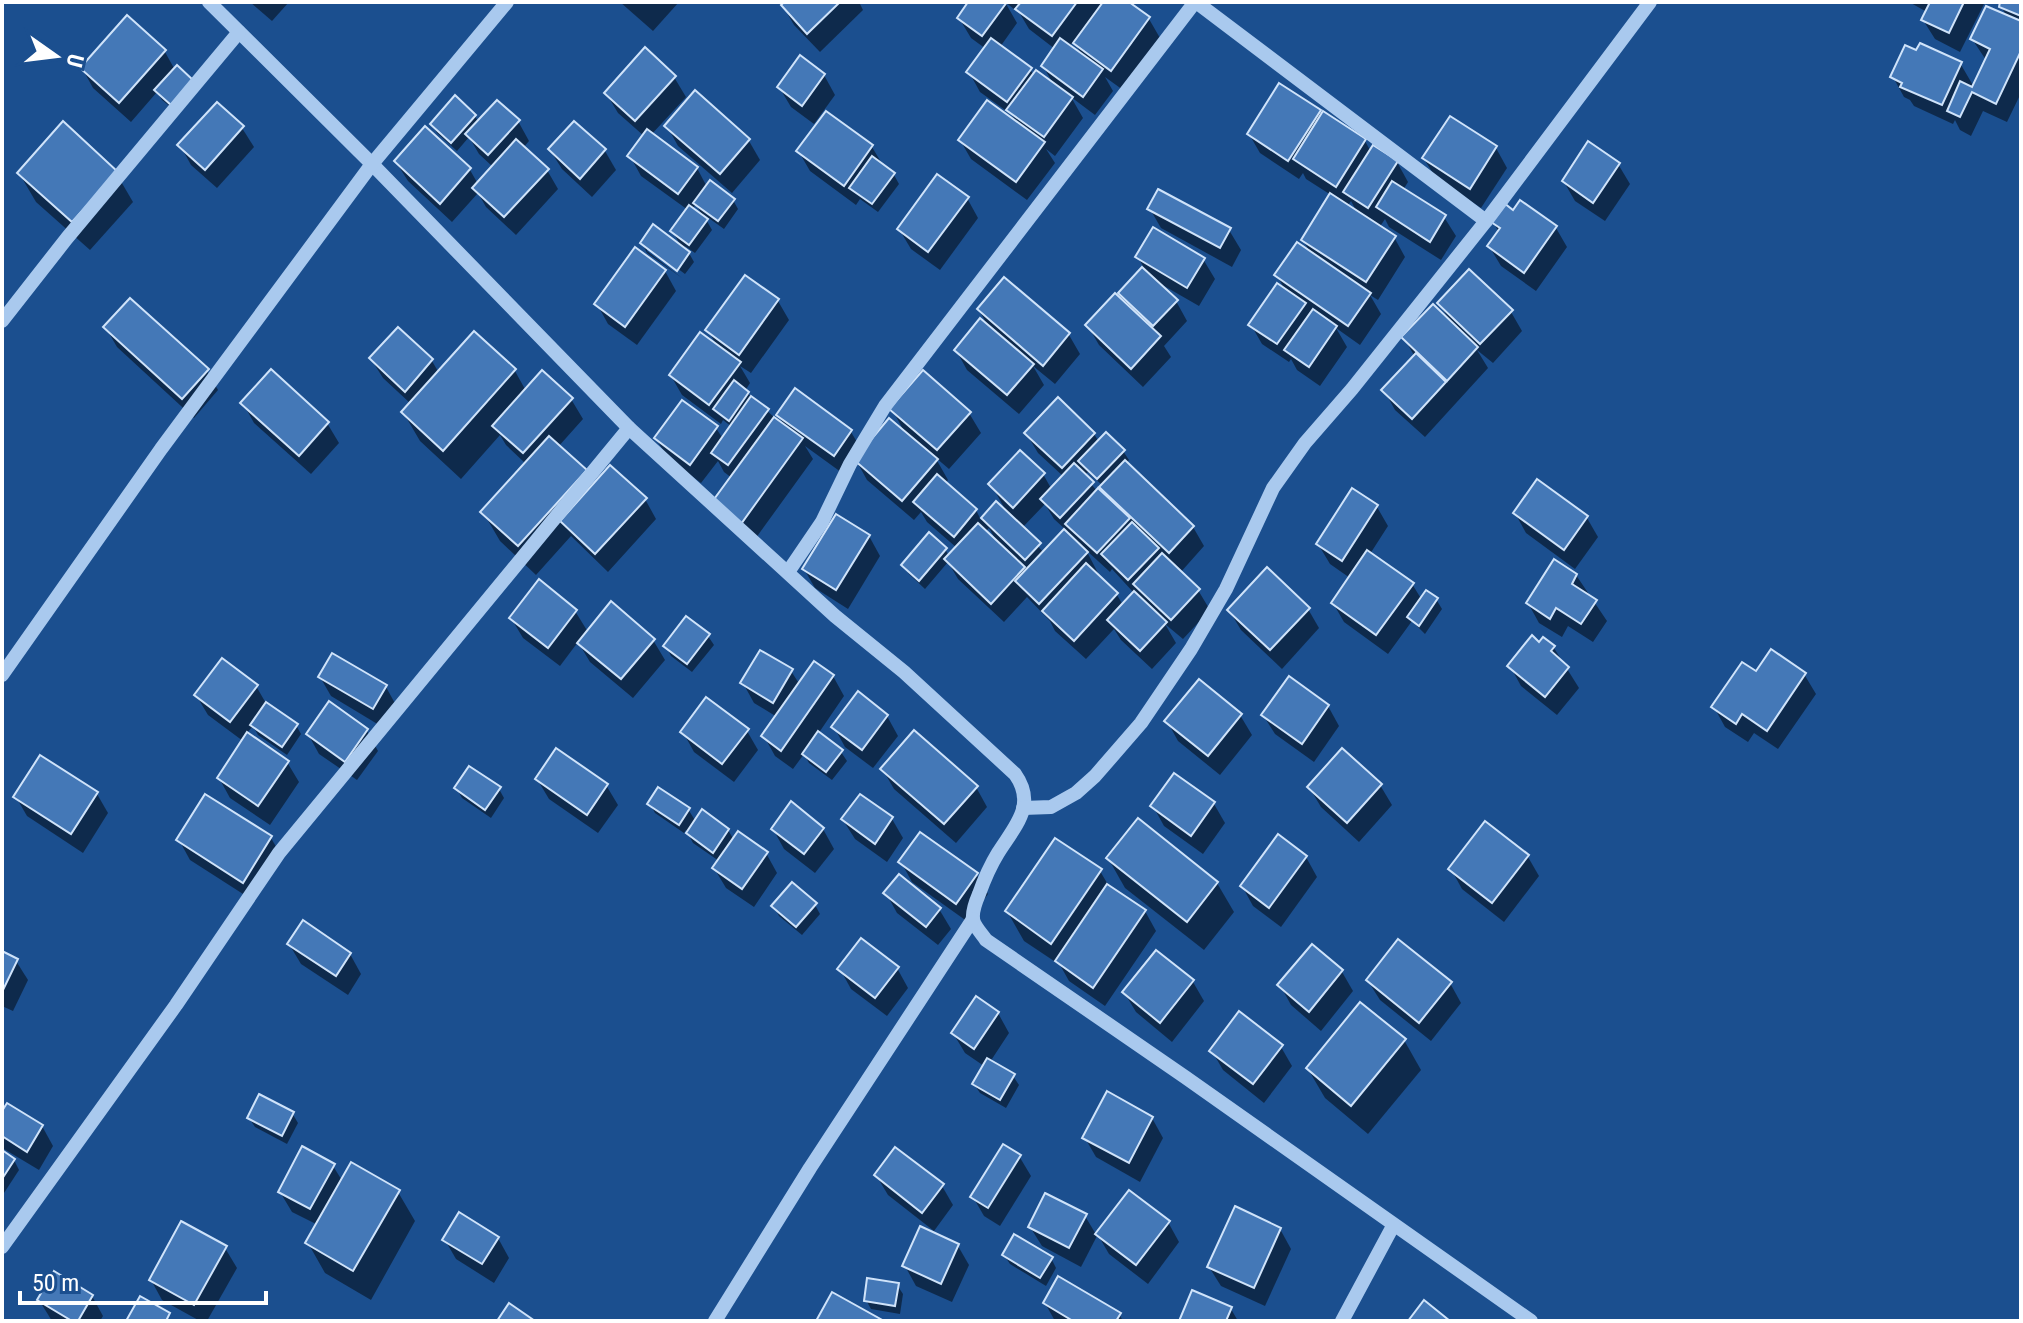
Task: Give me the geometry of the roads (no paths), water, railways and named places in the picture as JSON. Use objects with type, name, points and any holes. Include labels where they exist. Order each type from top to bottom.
[{"type":"street","points":[[209,2],[629,428],[835,616],[904,672],[1015,774],[1026,794],[1016,828],[987,874],[973,919],[826,1143],[715,1321]]},
{"type":"street","points":[[2,675],[161,449],[372,164],[507,2]]},
{"type":"street","points":[[788,572],[822,522],[850,464],[885,406],[1195,2],[1486,221]]},
{"type":"street","points":[[1023,808],[1051,807],[1076,793],[1141,723],[1191,649],[1226,589],[1273,488],[1305,443],[1486,221],[1650,2]]},
{"type":"street","points":[[2,321],[239,32]]},
{"type":"street","points":[[2,1247],[176,1005],[279,853],[629,428]]},
{"type":"street","points":[[973,919],[986,940],[1004,954],[1185,1077],[1531,1321]]},
{"type":"street","points":[[1342,1321],[1393,1226]]}]
